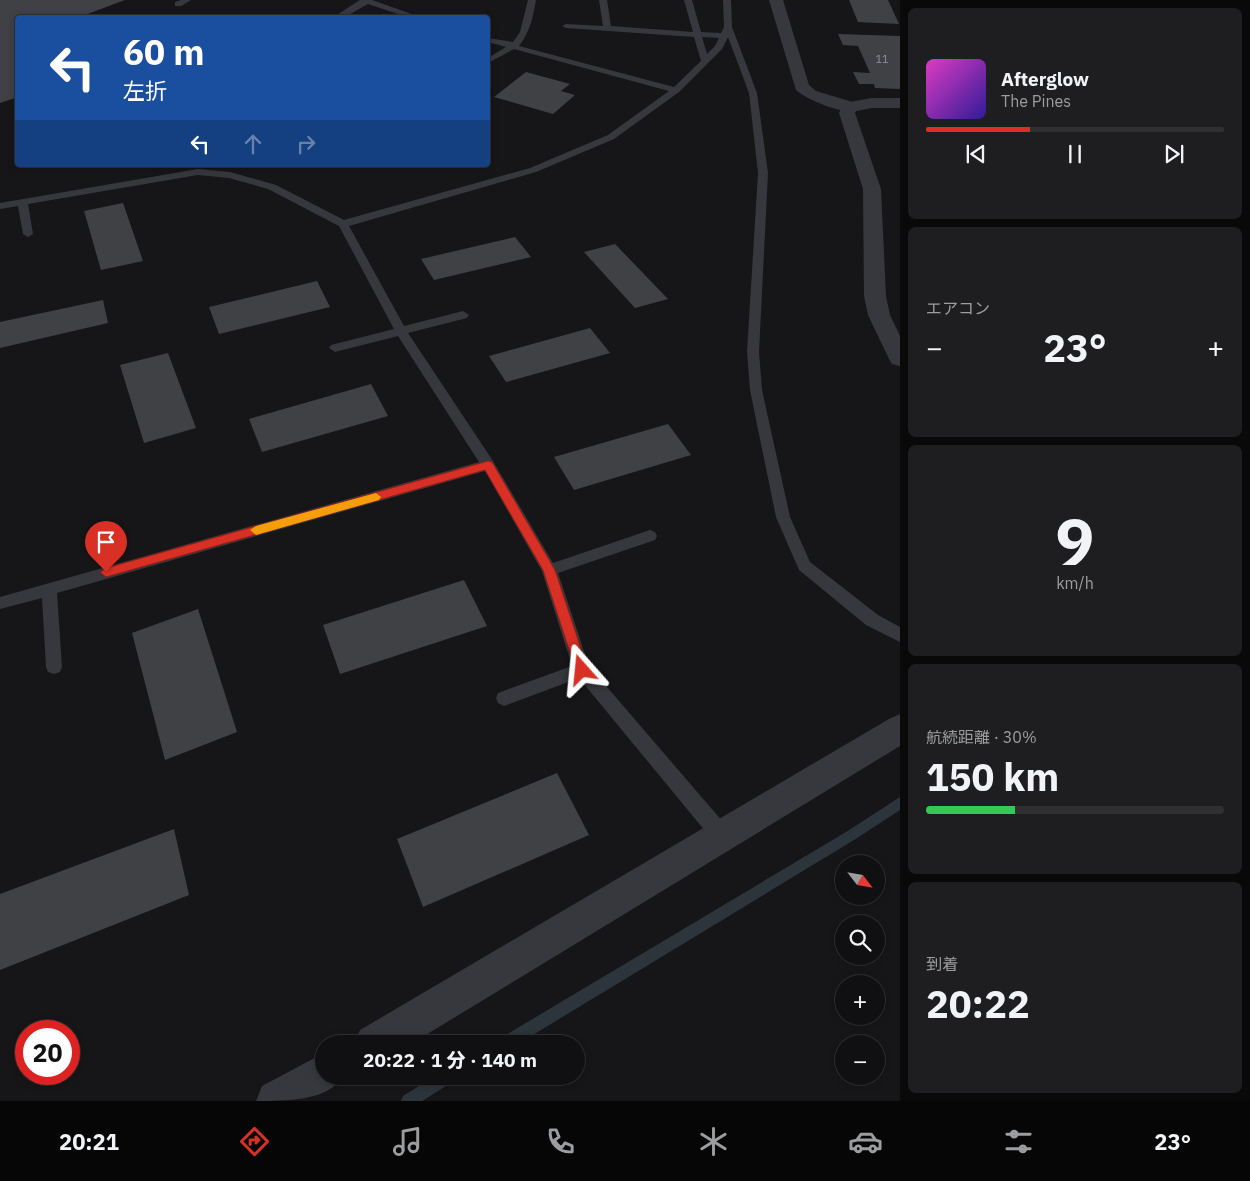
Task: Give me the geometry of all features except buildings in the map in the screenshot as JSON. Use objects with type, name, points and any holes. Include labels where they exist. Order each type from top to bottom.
[{"type":"street","points":[[776,0],[802,87],[810,94],[850,107],[872,102],[900,103]]},
{"type":"street","points":[[850,107],[847,113],[872,189],[875,296],[879,315],[900,359]]},
{"type":"street","points":[[389,1035],[900,729]]},
{"type":"street","points":[[277,1101],[315,1078]]},
{"type":"lane","points":[[178,4],[187,0]]},
{"type":"lane","points":[[341,15],[366,0],[410,15]]},
{"type":"lane","points":[[380,5],[389,0]]},
{"type":"lane","points":[[490,60],[514,48],[527,28],[532,0]]},
{"type":"lane","points":[[603,0],[607,29]]},
{"type":"lane","points":[[688,0],[705,61]]},
{"type":"lane","points":[[343,224],[533,170],[611,138],[676,90],[719,47],[726,31],[727,0]]},
{"type":"lane","points":[[566,26],[696,34],[726,31]]},
{"type":"lane","points":[[726,31],[753,93],[763,173],[753,352],[756,390],[783,516],[804,566],[872,620],[900,635]]},
{"type":"lane","points":[[490,41],[676,90]]},
{"type":"lane","points":[[0,206],[198,172],[230,175],[272,187],[343,224],[401,331],[488,465],[549,570],[582,670],[722,836]]},
{"type":"lane","points":[[22,202],[28,234]]},
{"type":"lane","points":[[335,348],[463,315]]},
{"type":"lane","points":[[0,603],[488,465]]},
{"type":"lane","points":[[549,570],[650,536]]},
{"type":"lane","points":[[49,588],[54,667]]},
{"type":"lane","points":[[504,698],[582,670]]},
{"type":"waterway","points":[[519,1035],[850,836],[900,803]]},
{"type":"waterway","points":[[408,1101],[434,1085]]},
{"type":"slow traffic","points":[[256,530],[376,497]]},
{"type":"route","points":[[106,572],[488,465],[549,570],[582,670]]}]
